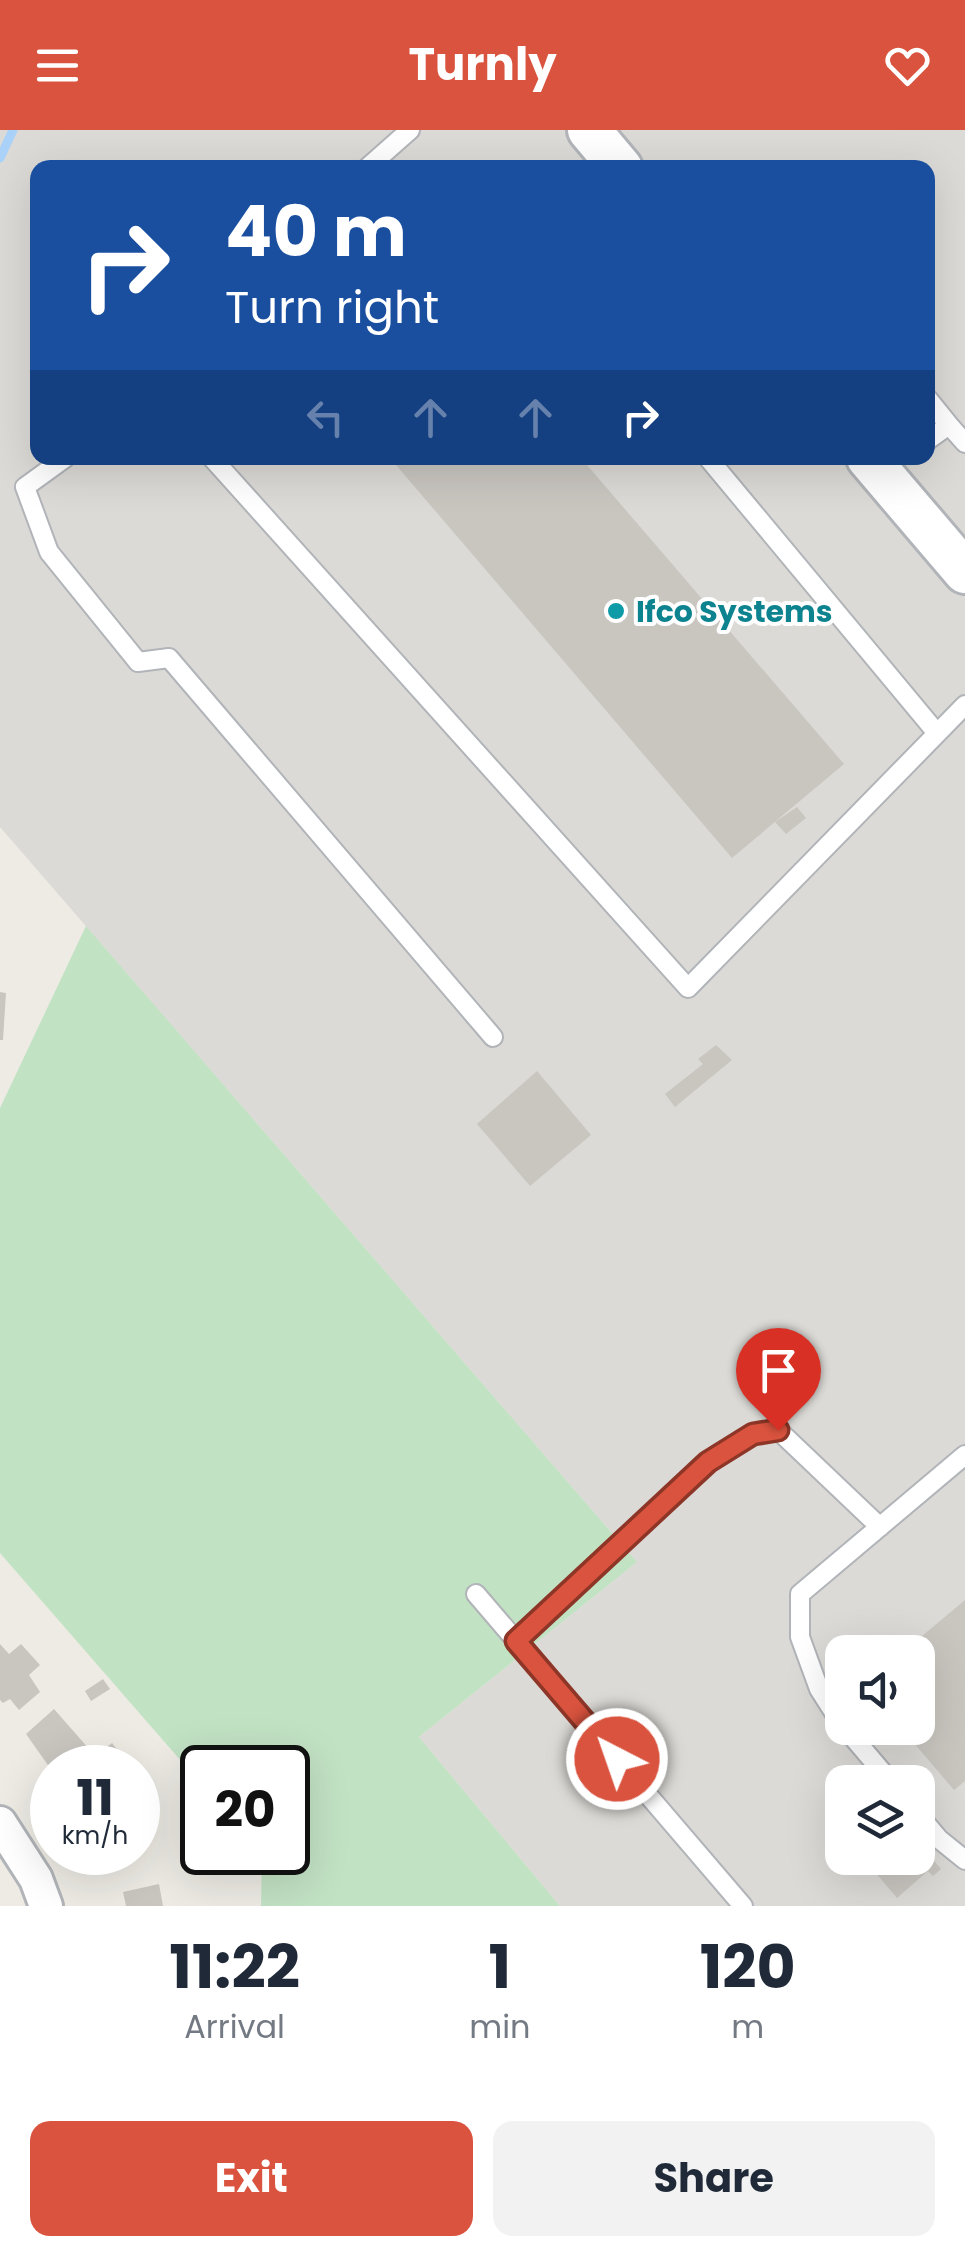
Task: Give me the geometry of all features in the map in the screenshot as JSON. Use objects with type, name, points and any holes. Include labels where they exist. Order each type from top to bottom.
[{"type":"street","points":[[588,130],[613,160]]},
{"type":"street","points":[[880,465],[954,553]]},
{"type":"street","points":[[0,1823],[36,1880],[46,1906]]},
{"type":"lane","points":[[376,160],[410,130]]},
{"type":"lane","points":[[935,408],[965,443]]},
{"type":"lane","points":[[935,435],[949,425]]},
{"type":"lane","points":[[56,465],[26,487],[49,552],[138,662],[169,658],[493,1037]]},
{"type":"lane","points":[[218,465],[688,988],[965,706]]},
{"type":"lane","points":[[714,465],[936,732]]},
{"type":"lane","points":[[516,1641],[708,1462],[753,1434],[778,1430],[880,1527]]},
{"type":"lane","points":[[825,1699],[800,1636],[800,1594],[965,1455]]},
{"type":"lane","points":[[476,1594],[743,1906]]},
{"type":"lane","points":[[860,1745],[877,1765]]},
{"type":"lane","points":[[935,1833],[965,1860]]},
{"type":"shaded area","points":[[0,130],[965,130],[965,1906],[560,1906],[419,1737],[637,1562],[0,827]]},
{"type":"green space","points":[[86,926],[637,1562],[419,1737],[560,1906],[261,1906],[262,1875],[310,1875],[310,1745],[180,1745],[180,1760],[0,1553],[0,1108]]},
{"type":"building","name":"Ifco Systems","points":[[396,465],[587,465],[844,764],[732,858]]},
{"type":"building","points":[[797,807],[806,818],[786,834],[775,822]]},
{"type":"building","points":[[0,992],[6,993],[3,1040],[0,1040]]},
{"type":"building","points":[[716,1045],[732,1060],[675,1107],[665,1094],[703,1064],[698,1059]]},
{"type":"building","points":[[537,1071],[591,1135],[530,1186],[477,1124]]},
{"type":"building","points":[[965,1600],[965,1781],[954,1790],[916,1745],[935,1745],[935,1635],[923,1635]]},
{"type":"building","points":[[0,1644],[9,1654],[21,1644],[40,1665],[29,1675],[40,1692],[19,1710],[10,1699],[3,1703],[0,1700]]},
{"type":"building","points":[[103,1679],[110,1689],[91,1701],[85,1691]]},
{"type":"building","points":[[54,1709],[86,1745],[34,1745],[26,1734]]},
{"type":"building","points":[[877,1875],[923,1875],[897,1898]]},
{"type":"building","points":[[159,1884],[163,1906],[126,1906],[123,1892]]},
{"type":"waterway","points":[[0,158],[13,130]]},
{"type":"place","name":"Ifco Systems","points":[[616,611]]},
{"type":"route","points":[[617,1759],[516,1641],[708,1462],[753,1434],[778,1430]]}]
